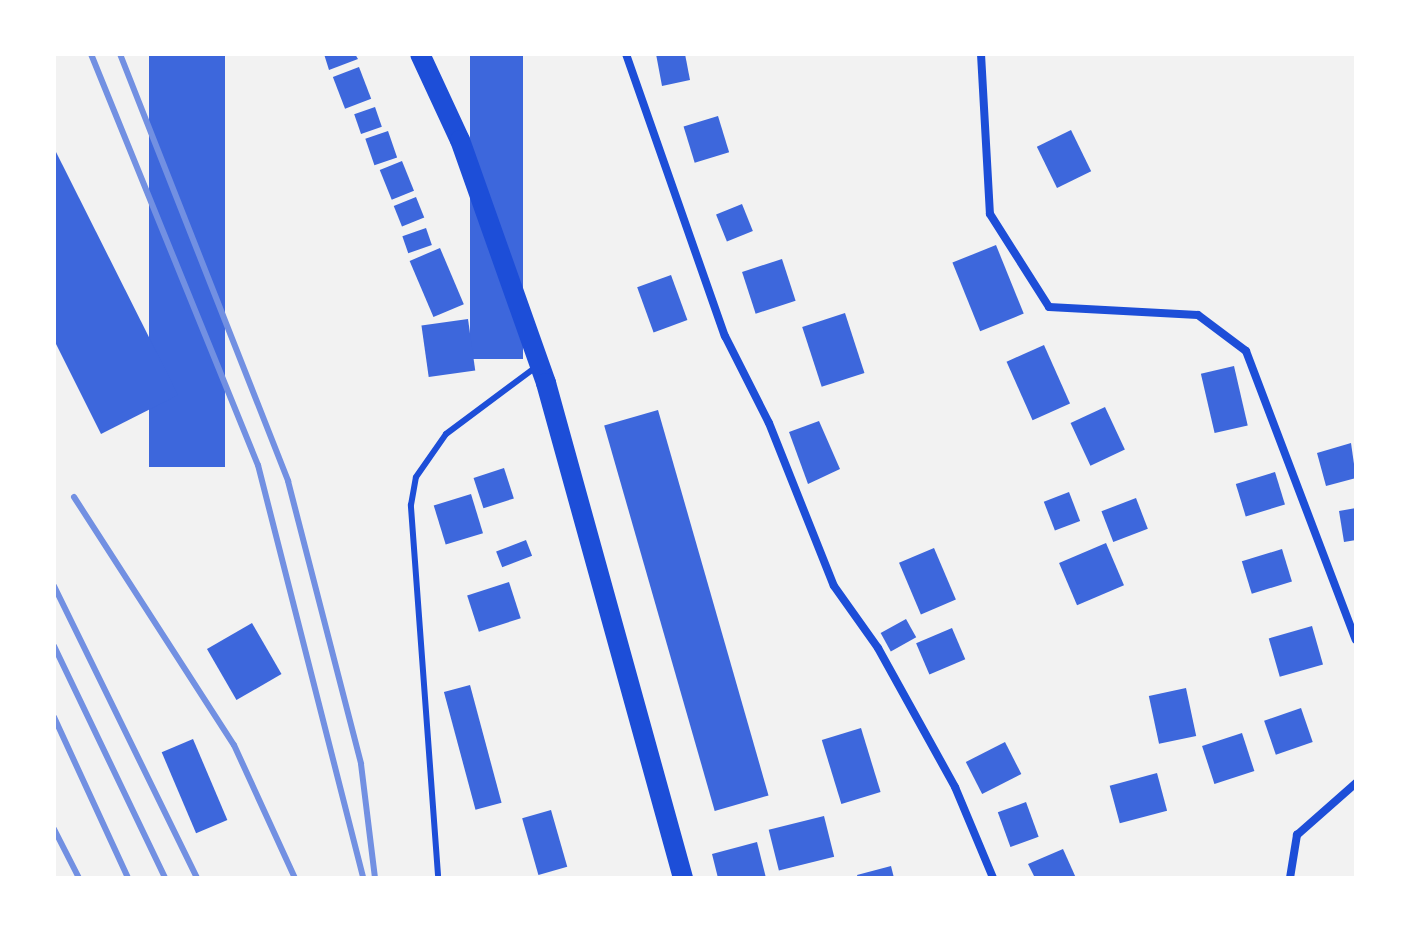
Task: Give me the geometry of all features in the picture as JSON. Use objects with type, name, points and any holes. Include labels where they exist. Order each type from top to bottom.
[{"type":"main road","points":[[420,54],[460,140],[539,364],[593,533],[683,878]]},
{"type":"street","points":[[626,54],[725,336],[769,423],[834,586],[878,648],[955,787],[993,878]]},
{"type":"street","points":[[981,54],[990,214],[1049,307],[1198,315],[1246,351],[1356,640]]},
{"type":"street","points":[[1290,878],[1297,835],[1356,783]]},
{"type":"lane","points":[[438,875],[411,505],[416,477],[446,434],[539,364]]},
{"type":"building","points":[[149,54],[225,54],[225,467],[149,467]]},
{"type":"building","points":[[324,54],[355,54],[358,59],[329,70]]},
{"type":"building","points":[[470,54],[523,54],[523,359],[470,359]]},
{"type":"building","points":[[656,54],[685,54],[690,80],[662,86]]},
{"type":"building","points":[[359,67],[371,99],[345,109],[333,77]]},
{"type":"building","points":[[375,107],[382,127],[361,134],[354,114]]},
{"type":"building","points":[[718,116],[729,152],[695,163],[684,127]]},
{"type":"building","points":[[1071,130],[1091,171],[1057,188],[1037,147]]},
{"type":"building","points":[[388,131],[397,157],[374,165],[365,139]]},
{"type":"building","points":[[54,148],[178,395],[101,434],[54,340]]},
{"type":"building","points":[[402,161],[414,191],[392,200],[380,170]]},
{"type":"building","points":[[416,197],[424,217],[402,226],[394,206]]},
{"type":"building","points":[[742,204],[753,231],[727,241],[716,214]]},
{"type":"building","points":[[426,228],[432,245],[408,253],[402,236]]},
{"type":"building","points":[[996,245],[1024,314],[980,331],[952,263]]},
{"type":"building","points":[[440,248],[464,304],[433,317],[410,261]]},
{"type":"building","points":[[782,259],[796,301],[756,314],[742,272]]},
{"type":"building","points":[[671,275],[687,320],[654,332],[637,287]]},
{"type":"building","points":[[845,313],[864,373],[822,387],[802,327]]},
{"type":"building","points":[[468,319],[475,370],[429,377],[421,326]]},
{"type":"building","points":[[1044,345],[1070,403],[1033,420],[1007,362]]},
{"type":"building","points":[[1234,366],[1248,425],[1215,433],[1201,374]]},
{"type":"building","points":[[1105,407],[1125,450],[1090,466],[1071,423]]},
{"type":"building","points":[[658,410],[769,795],[715,811],[604,425]]},
{"type":"building","points":[[819,421],[840,469],[808,484],[789,432]]},
{"type":"building","points":[[1351,443],[1356,478],[1326,486],[1317,453]]},
{"type":"building","points":[[504,468],[514,498],[483,508],[474,478]]},
{"type":"building","points":[[1275,472],[1285,505],[1246,517],[1236,484]]},
{"type":"building","points":[[1069,492],[1080,521],[1055,531],[1044,502]]},
{"type":"building","points":[[471,494],[483,533],[446,545],[434,505]]},
{"type":"building","points":[[1136,498],[1148,529],[1113,542],[1101,511]]},
{"type":"building","points":[[1356,508],[1356,540],[1344,542],[1339,511]]},
{"type":"building","points":[[526,540],[532,556],[502,567],[496,551]]},
{"type":"building","points":[[1106,543],[1124,585],[1077,605],[1059,563]]},
{"type":"building","points":[[934,548],[956,600],[921,614],[899,563]]},
{"type":"building","points":[[1282,549],[1292,582],[1252,594],[1242,561]]},
{"type":"building","points":[[509,582],[521,618],[479,632],[467,596]]},
{"type":"building","points":[[906,619],[916,637],[891,651],[881,633]]},
{"type":"building","points":[[252,623],[282,674],[236,700],[207,649]]},
{"type":"building","points":[[1312,626],[1323,664],[1280,677],[1269,638]]},
{"type":"building","points":[[952,628],[965,659],[929,675],[916,643]]},
{"type":"building","points":[[470,685],[502,803],[475,810],[444,692]]},
{"type":"building","points":[[1186,688],[1196,736],[1159,744],[1149,696]]},
{"type":"building","points":[[1301,708],[1313,742],[1276,755],[1264,721]]},
{"type":"building","points":[[861,728],[881,792],[841,804],[822,740]]},
{"type":"building","points":[[1242,733],[1254,771],[1214,784],[1202,746]]},
{"type":"building","points":[[193,739],[227,820],[196,833],[162,752]]},
{"type":"building","points":[[1005,742],[1021,774],[982,794],[966,762]]},
{"type":"building","points":[[1157,773],[1167,811],[1120,823],[1110,786]]},
{"type":"building","points":[[1026,802],[1039,837],[1010,847],[998,812]]},
{"type":"building","points":[[551,810],[567,867],[538,875],[522,818]]},
{"type":"building","points":[[824,816],[834,857],[779,871],[769,830]]},
{"type":"building","points":[[757,842],[766,878],[718,878],[712,854]]},
{"type":"building","points":[[1063,849],[1076,878],[1035,878],[1028,864]]},
{"type":"building","points":[[891,866],[894,878],[858,878],[857,875]]},
{"type":"railway","points":[[91,54],[258,465],[363,878]]},
{"type":"railway","points":[[120,54],[288,481],[361,764],[375,878]]},
{"type":"railway","points":[[74,497],[234,745],[295,878]]},
{"type":"railway","points":[[54,586],[197,878]]},
{"type":"railway","points":[[54,646],[165,878]]},
{"type":"railway","points":[[54,717],[128,878]]},
{"type":"railway","points":[[54,829],[79,878]]}]
